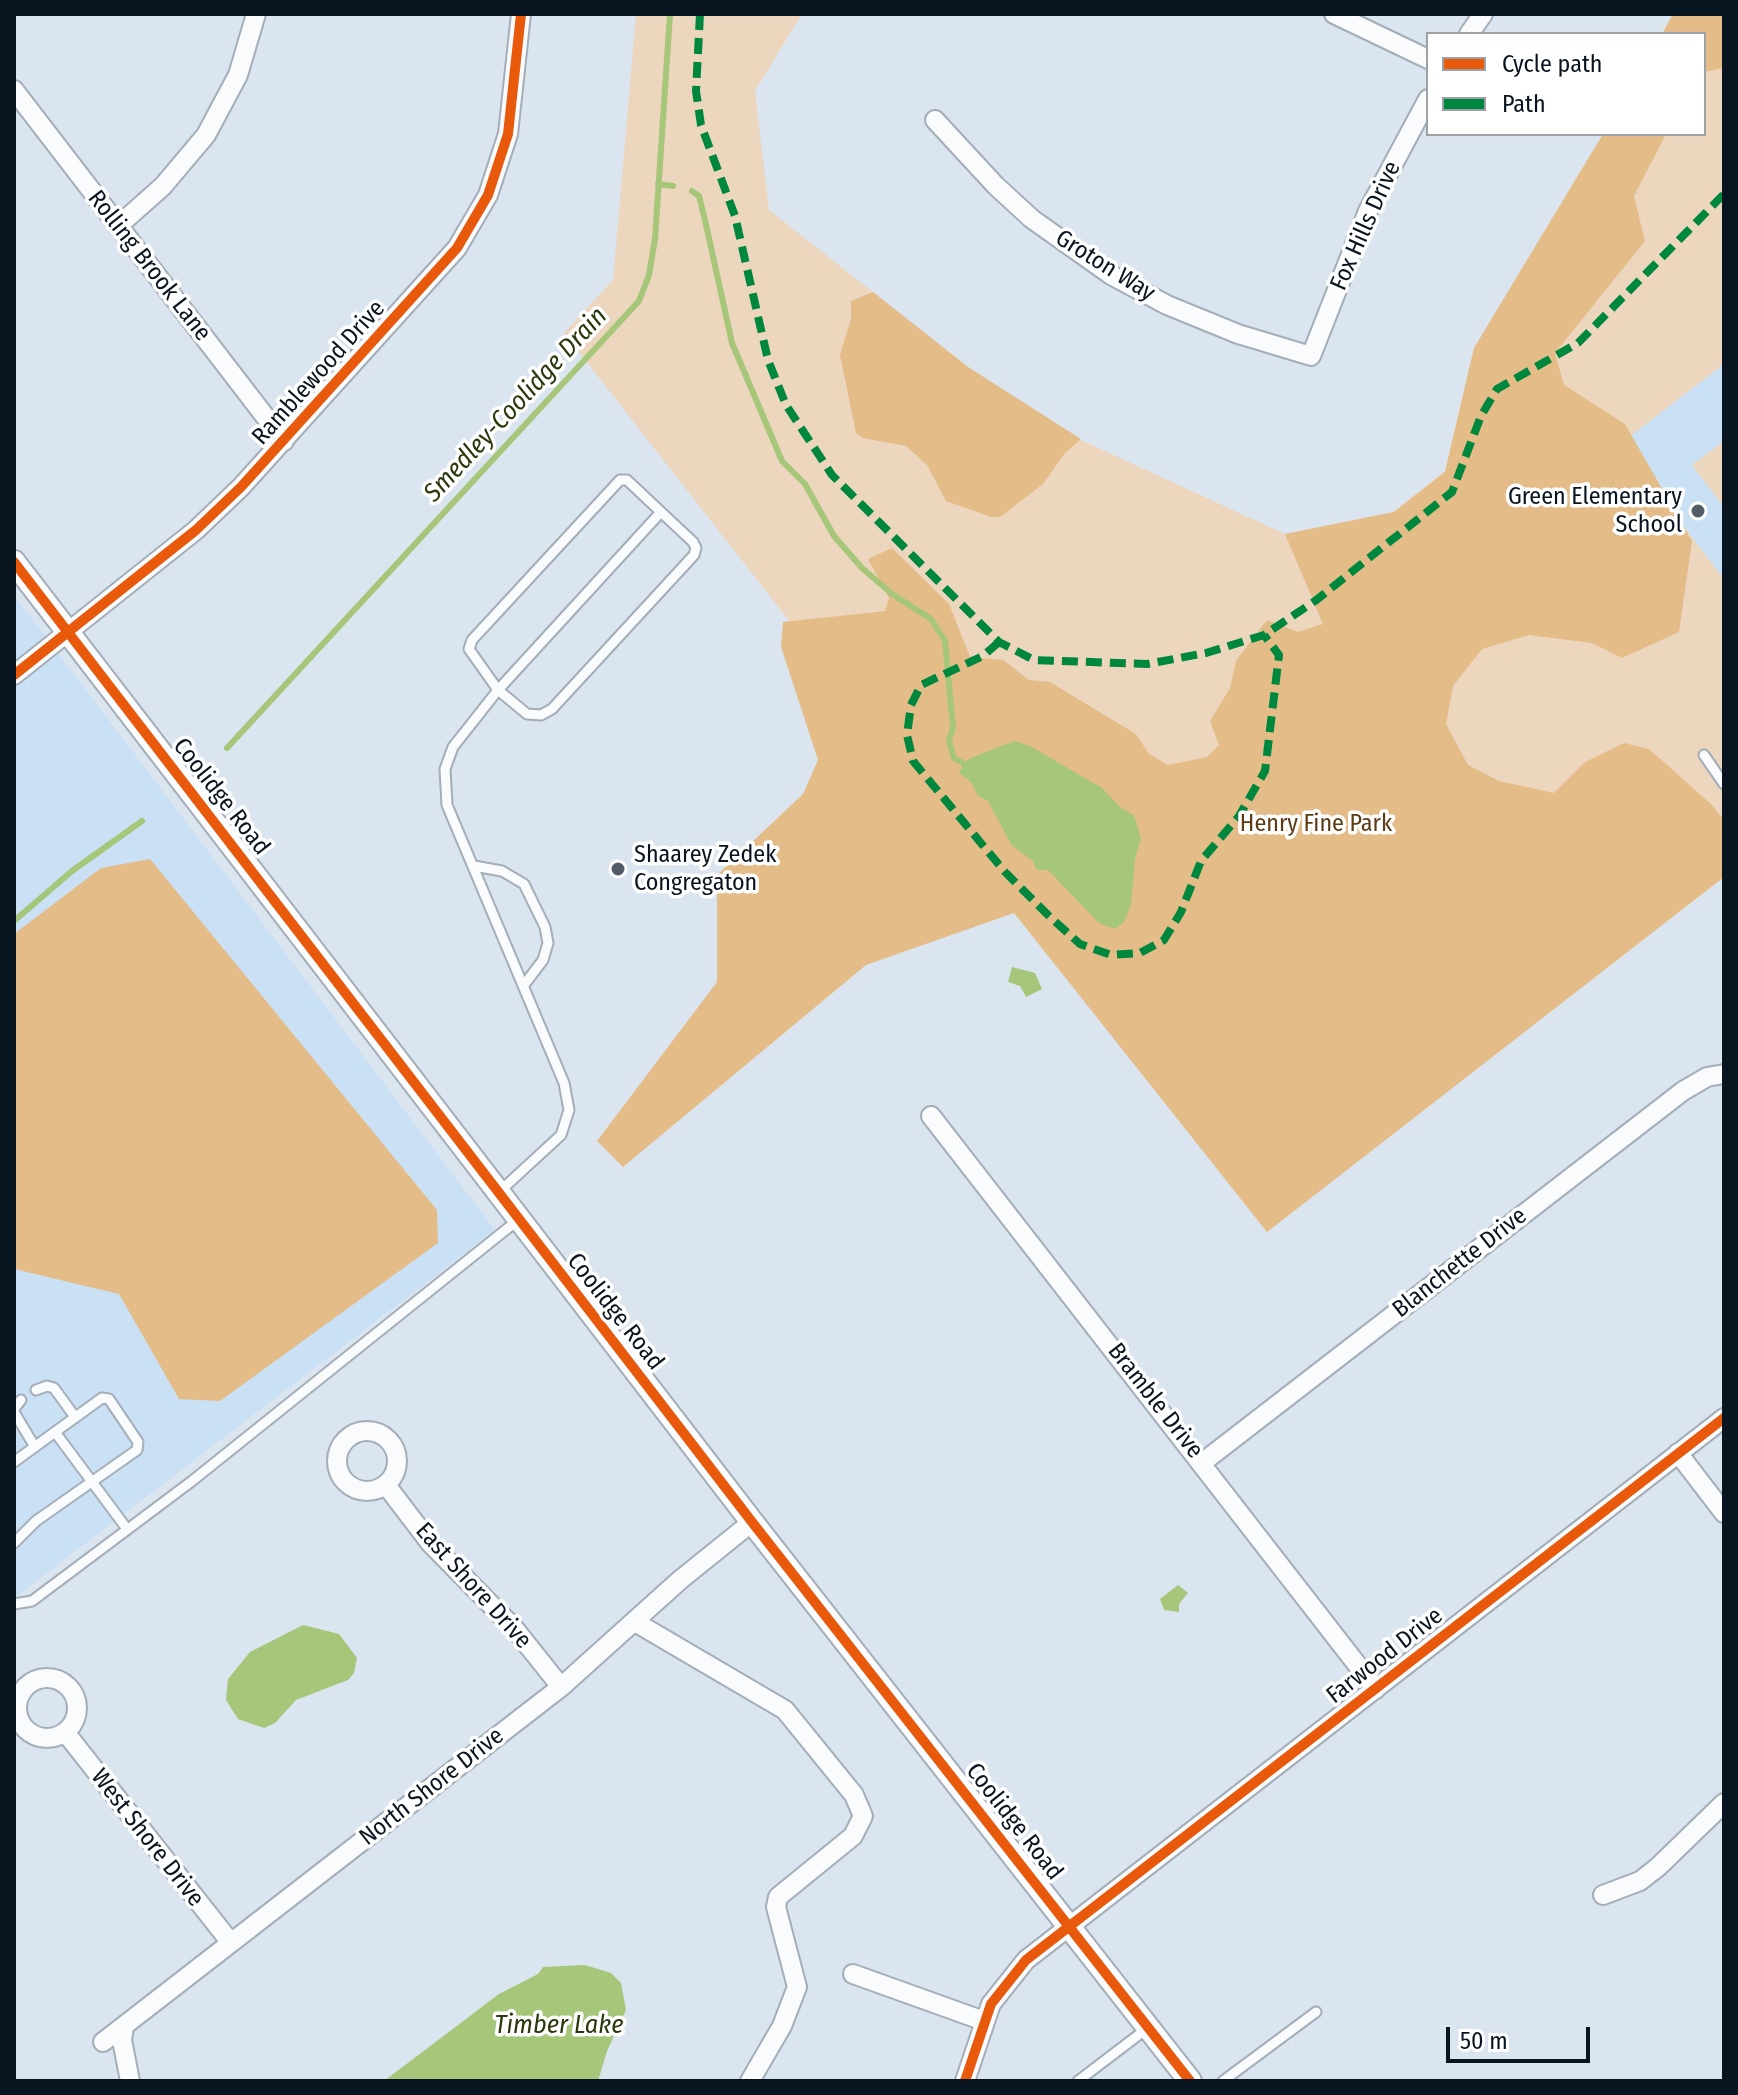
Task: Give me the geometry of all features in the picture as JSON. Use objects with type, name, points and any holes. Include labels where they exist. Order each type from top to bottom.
[{"type":"street","points":[[118,226],[163,186],[206,135],[238,75],[256,14]]},
{"type":"street","name":"Ramblewood Drive","points":[[14,675],[196,530],[284,441],[436,274],[477,219],[498,171],[508,134],[521,14]]},
{"type":"street","points":[[1334,14],[1426,58]]},
{"type":"street","points":[[1470,32],[1483,14]]},
{"type":"street","name":"Rolling Brook Lane","points":[[14,90],[284,441]]},
{"type":"street","name":"Fox Hills Drive","points":[[1311,356],[1368,211],[1426,103]]},
{"type":"street","name":"Groton Way","points":[[935,120],[996,186],[1032,219],[1111,275],[1167,305],[1238,334],[1311,356]]},
{"type":"street","name":"Coolidge Road","points":[[14,562],[752,1522],[1071,1925],[1149,2027],[1182,2078]]},
{"type":"street","name":"Blanchette Drive","points":[[1203,1462],[1683,1091],[1707,1077],[1724,1074]]},
{"type":"street","name":"Bramble Drive","points":[[931,1116],[1203,1462],[1376,1689]]},
{"type":"street","name":"Farwood Drive","points":[[965,2081],[984,2021],[1012,1974],[1724,1418]]},
{"type":"street","points":[[1678,1453],[1724,1513]]},
{"type":"street","name":"East Shore Drive","points":[[386,1485],[431,1544],[514,1628],[561,1687]]},
{"type":"street","name":"North Shore Drive","points":[[103,2042],[561,1687],[752,1522]]},
{"type":"street","points":[[635,1622],[785,1710],[854,1795],[863,1816],[853,1836],[778,1897],[776,1907],[797,1987],[782,2026],[750,2081]]},
{"type":"street","name":"West Shore Drive","points":[[65,1732],[231,1943]]},
{"type":"street","points":[[1603,1895],[1640,1881],[1724,1803]]},
{"type":"street","points":[[853,1974],[984,2021]]},
{"type":"street","points":[[124,2027],[122,2040],[130,2081]]},
{"type":"lane","points":[[627,480],[693,542],[694,555],[552,709],[541,715],[527,714],[498,690],[471,657],[469,649],[472,640],[614,484],[627,480]]},
{"type":"lane","points":[[499,1192],[561,1135],[569,1110],[564,1083],[447,805],[445,769],[453,747],[498,690],[661,512]]},
{"type":"lane","points":[[1704,755],[1724,784]]},
{"type":"lane","points":[[474,866],[502,871],[524,884],[545,927],[548,943],[543,960],[524,985]]},
{"type":"lane","points":[[14,1604],[32,1601],[127,1529],[518,1220]]},
{"type":"lane","points":[[36,1390],[47,1386],[54,1388],[75,1417]]},
{"type":"lane","points":[[14,1462],[102,1398],[109,1399],[138,1442],[137,1450],[36,1521],[14,1543]]},
{"type":"lane","points":[[21,1400],[14,1410],[35,1447]]},
{"type":"lane","points":[[55,1432],[127,1529]]},
{"type":"lane","points":[[1223,2081],[1316,2012]]},
{"type":"lane","points":[[1078,2081],[1149,2027]]},
{"type":"shaded area","name":"Green Elementary School","points":[[1724,364],[1724,579],[1620,444]]},
{"type":"shaded area","points":[[14,595],[495,1230],[14,1598]]},
{"type":"green space","name":"Henry Fine Park","points":[[636,14],[802,14],[755,91],[769,210],[968,367],[1081,440],[1285,534],[1393,512],[1445,471],[1474,348],[1602,136],[1706,136],[1706,32],[1663,32],[1673,14],[1724,14],[1724,364],[1620,444],[1724,579],[1724,877],[1267,1232],[564,333],[613,280]]},
{"type":"green space","points":[[1673,14],[1724,14],[1724,68],[1706,72],[1706,32],[1663,32]]},
{"type":"green space","points":[[1602,136],[1665,136],[1634,196],[1645,241],[1555,353],[1564,385],[1625,424],[1692,541],[1679,632],[1622,658],[1592,643],[1529,635],[1482,649],[1453,686],[1446,724],[1468,765],[1499,781],[1554,793],[1585,762],[1624,743],[1649,749],[1711,804],[1724,820],[1724,877],[1267,1232],[1014,913],[866,965],[623,1167],[597,1141],[717,982],[717,875],[803,794],[818,760],[781,647],[783,622],[885,611],[889,598],[868,559],[892,548],[949,604],[970,657],[1003,660],[1029,680],[1050,682],[1136,734],[1149,754],[1168,765],[1207,757],[1219,745],[1210,721],[1230,688],[1236,661],[1267,620],[1298,632],[1323,624],[1285,534],[1394,512],[1445,472],[1474,348]]},
{"type":"green space","points":[[873,292],[968,367],[1081,439],[1065,453],[1043,484],[1000,517],[991,517],[946,501],[927,465],[906,446],[863,438],[856,433],[840,355],[851,319],[851,301]]},
{"type":"green space","points":[[1724,441],[1724,507],[1692,465]]},
{"type":"green space","points":[[150,859],[437,1210],[438,1243],[220,1401],[179,1399],[119,1294],[14,1269],[14,934],[101,868]]},
{"type":"water","points":[[1014,741],[1030,746],[1102,788],[1121,808],[1134,815],[1141,838],[1135,859],[1131,905],[1124,922],[1115,929],[1099,923],[1048,870],[1037,870],[1032,860],[1012,846],[988,801],[978,796],[971,782],[959,773],[963,763],[971,758]]},
{"type":"water","points":[[1012,967],[1035,973],[1042,989],[1026,997],[1020,986],[1008,982]]},
{"type":"water","points":[[1178,1585],[1188,1593],[1179,1604],[1179,1612],[1164,1610],[1160,1599]]},
{"type":"water","points":[[303,1625],[339,1634],[357,1658],[354,1673],[348,1680],[296,1700],[275,1723],[264,1728],[238,1719],[226,1700],[228,1679],[250,1652]]},
{"type":"water","name":"Timber Lake","points":[[585,1965],[611,1973],[621,1983],[626,2010],[607,2051],[598,2081],[384,2081],[499,1994],[538,1974],[543,1967]]},
{"type":"waterway","name":"Smedley-Coolidge Drain","points":[[227,748],[639,301],[649,275],[655,239],[670,14]]},
{"type":"waterway","points":[[658,184],[673,186]]},
{"type":"waterway","points":[[692,191],[699,196],[732,343],[782,461],[805,484],[834,536],[862,568],[892,594],[931,619],[945,641],[953,727],[949,741],[954,758],[963,763]]},
{"type":"waterway","name":"Smedley-Coolidge Drain","points":[[14,921],[72,871],[142,821]]},
{"type":"marked path","points":[[700,14],[696,91],[701,125],[735,216],[768,360],[786,405],[832,475],[999,642],[1034,660],[1147,664],[1206,653],[1264,635],[1315,601],[1452,492],[1481,416],[1497,389],[1578,343],[1724,194]]},
{"type":"marked path","points":[[999,642],[983,656],[921,685],[911,705],[907,735],[913,761],[1005,872],[1050,917],[1080,944],[1111,955],[1140,953],[1164,940],[1181,912],[1201,861],[1239,816],[1265,771],[1279,655],[1264,635]]},
{"type":"cycle path","points":[[14,675],[196,530],[241,487],[457,248],[488,195],[508,134],[521,14]]},
{"type":"cycle path","points":[[14,562],[752,1522],[1190,2081]]},
{"type":"cycle path","points":[[965,2081],[991,2004],[1026,1960],[1724,1418]]},
{"type":"place","name":"Green Elementary School","points":[[1698,511]]},
{"type":"place","name":"Shaarey Zedek Congregaton","points":[[618,869]]}]
